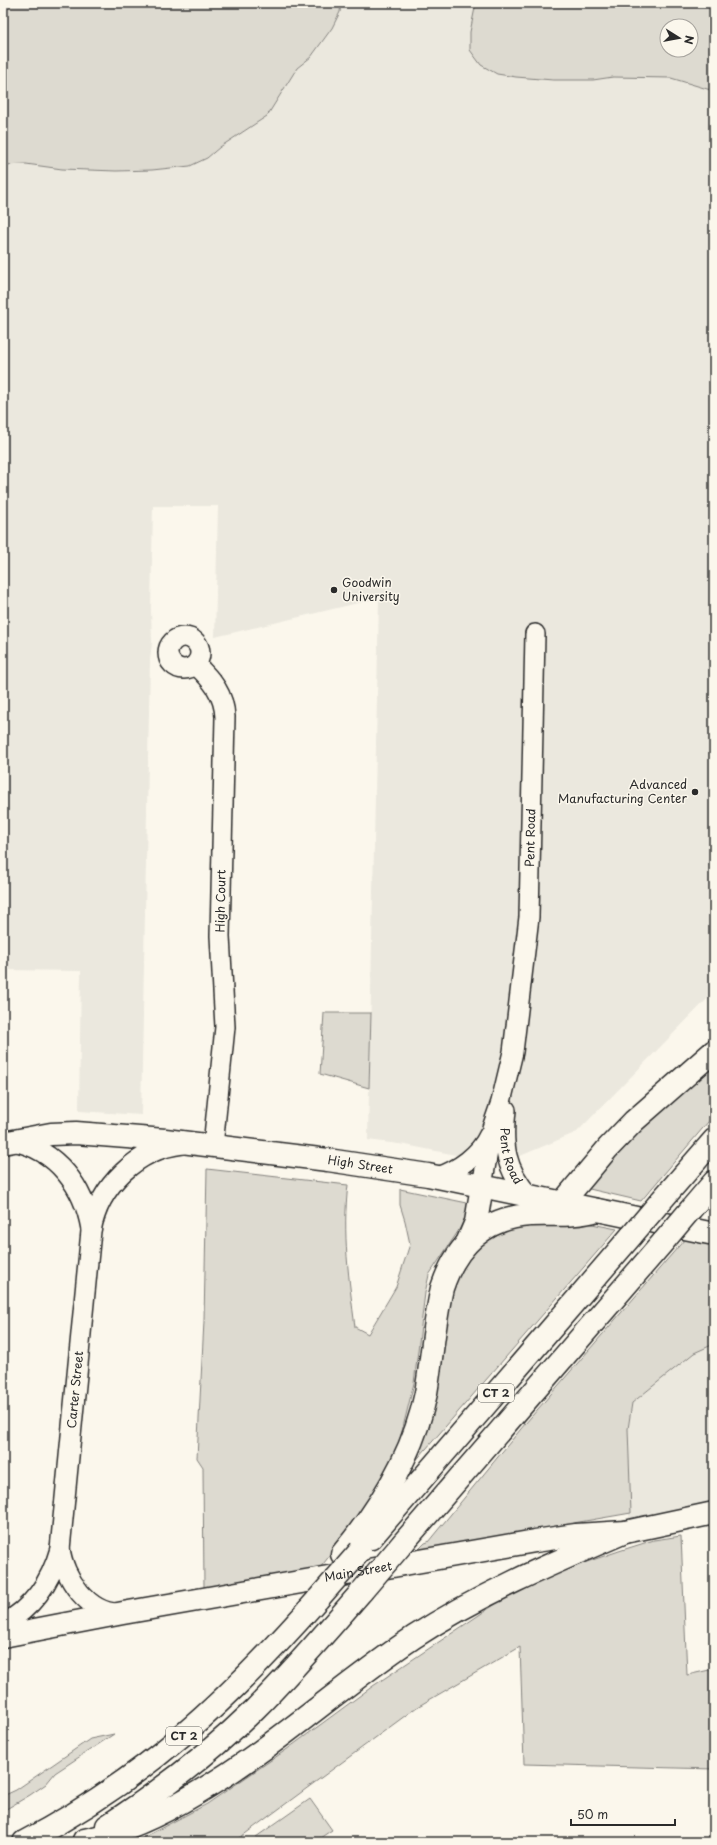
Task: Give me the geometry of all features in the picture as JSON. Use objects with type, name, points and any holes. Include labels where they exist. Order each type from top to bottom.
[{"type":"main road","points":[[562,1203],[608,1148],[634,1121],[714,1051]]},
{"type":"main road","name":"High Street","points":[[8,1142],[61,1133],[120,1136],[354,1163],[438,1177],[714,1234]]},
{"type":"main road","name":"CT 2","points":[[24,1842],[94,1802],[162,1754],[231,1693],[310,1605],[351,1552],[632,1235],[714,1140]]},
{"type":"main road","name":"CT 2","points":[[83,1841],[130,1811],[166,1785],[232,1730],[289,1673],[362,1591],[714,1182]]},
{"type":"main road","points":[[351,1552],[365,1525],[383,1498],[400,1466],[414,1431],[426,1393],[442,1288],[452,1264],[467,1243],[476,1222],[482,1186]]},
{"type":"main road","points":[[467,1243],[485,1229],[509,1219],[529,1215],[569,1215],[597,1210]]},
{"type":"main road","name":"Main Street","points":[[3,1636],[123,1613],[539,1540],[625,1532],[714,1513]]},
{"type":"main road","points":[[83,1841],[116,1832],[136,1824],[190,1798],[256,1755],[373,1666],[439,1622],[500,1588],[625,1532]]},
{"type":"street","name":"Pent Road","points":[[529,1196],[515,1176],[505,1152],[504,1143],[505,1120],[529,917],[535,634]]},
{"type":"street","name":"High Court","points":[[196,665],[218,690],[224,705],[225,716],[220,931],[225,1027],[213,1146]]},
{"type":"street","name":"Pent Road","points":[[482,1186],[492,1128],[504,1090],[515,1041]]},
{"type":"street","name":"Pent Road","points":[[438,1177],[457,1168],[470,1159],[483,1144],[492,1128]]},
{"type":"street","name":"Carter Street","points":[[8,1142],[30,1145],[58,1162],[71,1178],[84,1203],[91,1232]]},
{"type":"street","name":"Carter Street","points":[[3,1624],[21,1612],[40,1592],[52,1573],[60,1548],[91,1232],[95,1216],[102,1200],[124,1170],[139,1159],[154,1152],[171,1146],[190,1143]]},
{"type":"street","name":"Carter Street","points":[[60,1548],[68,1574],[81,1594],[101,1609],[114,1613],[123,1613]]},
{"type":"shaded area","points":[[3,3],[341,3],[340,12],[332,28],[311,57],[297,68],[267,116],[220,147],[207,158],[190,166],[152,170],[116,171],[62,169],[26,164],[3,165]]},
{"type":"shaded area","name":"Goodwin University","points":[[341,3],[714,3],[714,992],[577,1132],[501,1164],[406,1145],[368,1140],[379,598],[215,637],[218,506],[153,506],[151,610],[152,642],[150,660],[141,1115],[79,1111],[81,971],[3,970],[3,165],[26,164],[62,169],[116,171],[152,170],[190,166],[207,158],[220,147],[267,116],[297,68],[311,57],[332,28],[340,12]]},
{"type":"shaded area","points":[[476,3],[714,3],[714,91],[671,78],[613,77],[593,80],[553,80],[497,74],[481,65],[470,50],[470,32]]},
{"type":"shaded area","points":[[324,1013],[371,1013],[369,1088],[320,1074]]},
{"type":"shaded area","points":[[714,1057],[714,1115],[641,1201],[585,1188],[621,1148]]},
{"type":"shaded area","points":[[207,1169],[348,1185],[346,1203],[346,1239],[355,1327],[368,1334],[396,1287],[410,1244],[400,1205],[400,1189],[472,1204],[459,1230],[429,1275],[425,1293],[414,1383],[396,1455],[369,1505],[320,1568],[204,1588],[203,1467],[197,1458],[204,1321]]},
{"type":"shaded area","points":[[582,1222],[617,1229],[406,1472],[436,1389],[443,1355],[449,1300],[457,1278],[468,1258],[479,1246],[505,1231],[527,1224]]},
{"type":"shaded area","points":[[685,1239],[714,1244],[714,1344],[694,1353],[632,1403],[628,1429],[631,1513],[418,1550],[428,1542],[525,1424]]},
{"type":"shaded area","points":[[714,1344],[714,1505],[629,1522],[628,1429],[632,1403],[694,1353]]},
{"type":"shaded area","points":[[681,1536],[687,1675],[714,1669],[714,1769],[524,1764],[520,1647],[417,1707],[234,1842],[135,1842],[207,1804],[286,1750],[373,1686],[509,1595],[572,1567],[654,1540]]},
{"type":"shaded area","points":[[114,1734],[55,1773],[46,1784],[3,1811],[3,1796],[16,1790],[90,1739]]},
{"type":"shaded area","points":[[310,1799],[332,1830],[314,1842],[260,1842],[256,1837]]},
{"type":"place","name":"Goodwin University","points":[[334,590]]},
{"type":"place","name":"Advanced Manufacturing Center","points":[[695,792]]}]
